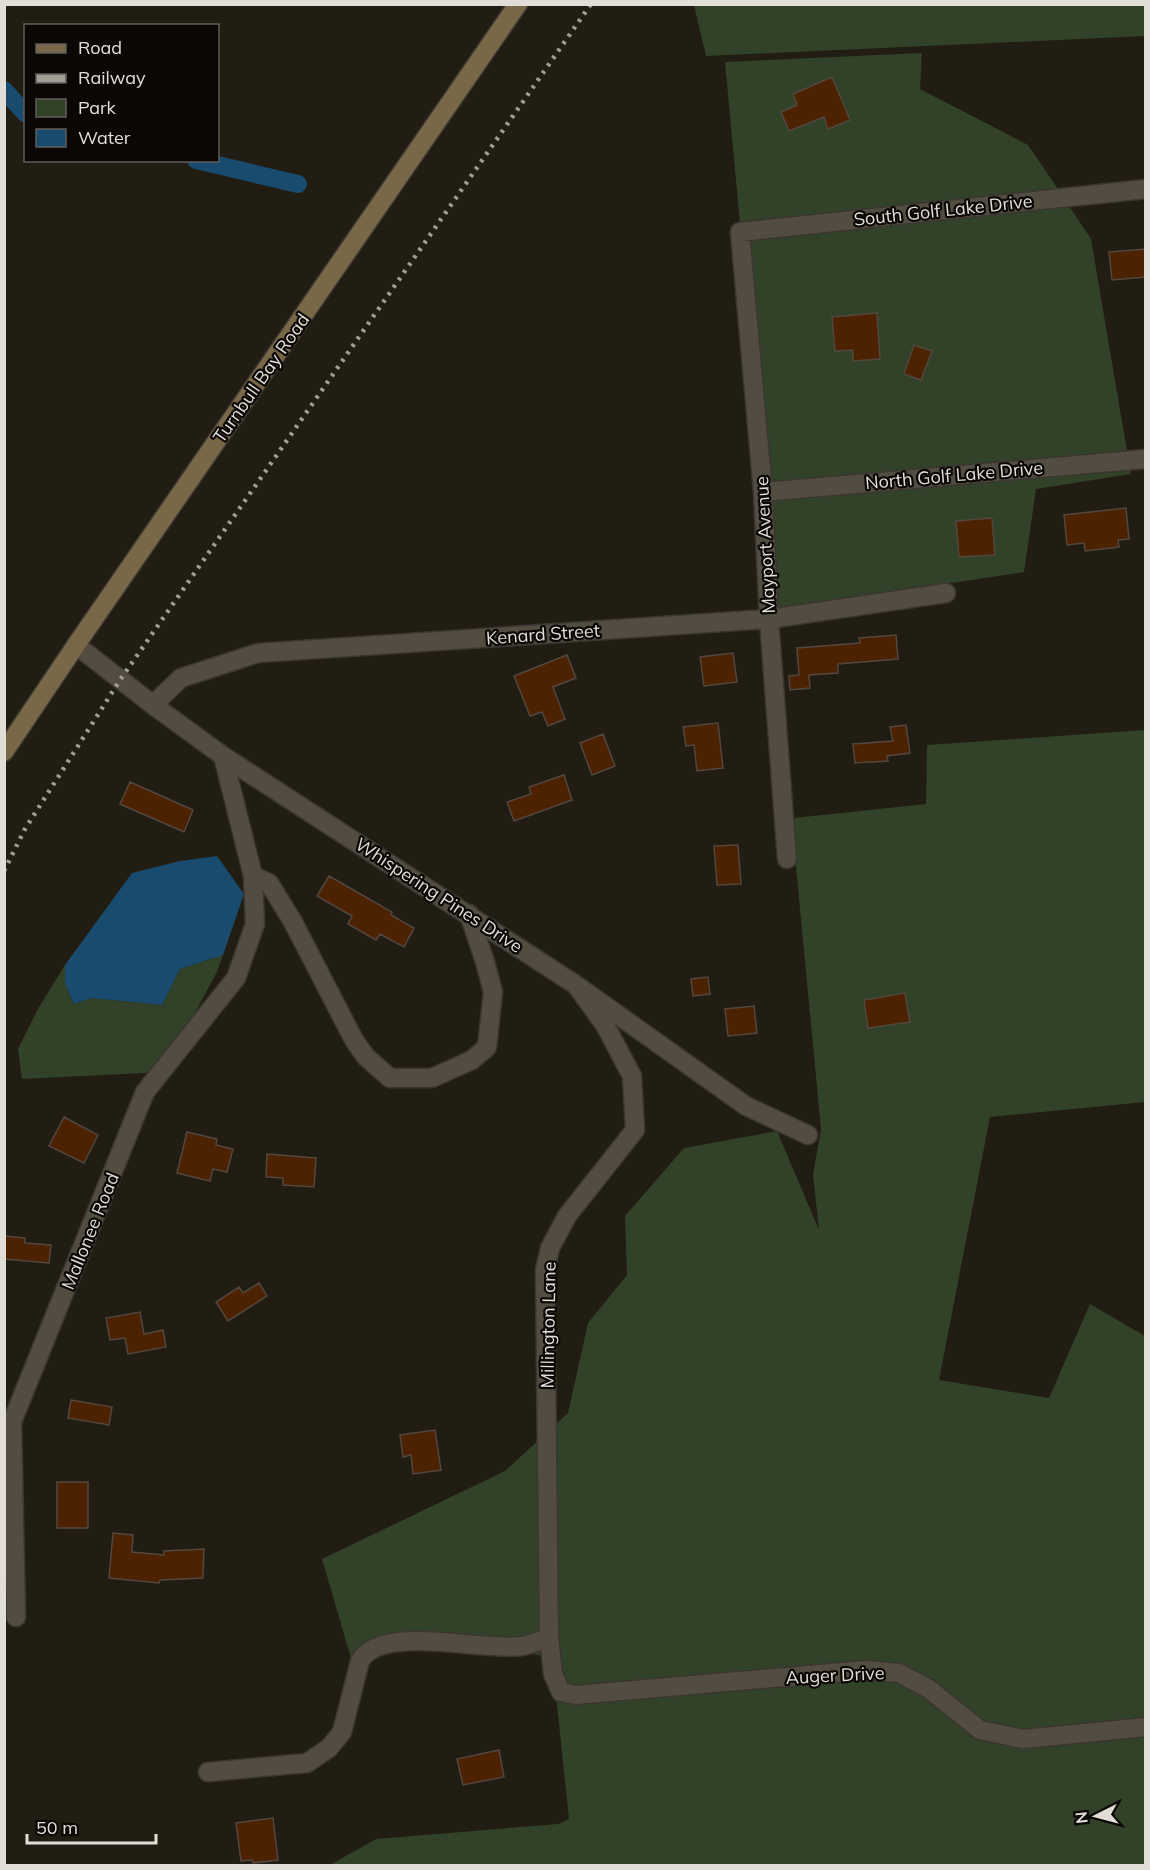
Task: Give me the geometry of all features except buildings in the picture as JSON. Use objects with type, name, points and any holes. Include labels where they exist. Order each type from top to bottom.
[{"type":"street","name":"Turnbull Bay Road","points":[[4,752],[518,4]]},
{"type":"street","name":"South Golf Lake Drive","points":[[740,232],[1146,189]]},
{"type":"street","name":"Mayport Avenue","points":[[740,232],[763,492],[769,619],[787,859]]},
{"type":"street","name":"North Golf Lake Drive","points":[[763,492],[1146,459]]},
{"type":"street","name":"Kenard Street","points":[[153,705],[182,678],[258,652],[769,619],[946,593]]},
{"type":"street","name":"Whispering Pines Drive","points":[[76,645],[223,756],[576,985],[746,1106],[808,1135]]},
{"type":"street","name":"Mallonee Road","points":[[16,1617],[12,1422],[145,1092],[236,978],[255,924],[253,876],[223,756]]},
{"type":"street","points":[[253,876],[270,883],[293,922],[354,1040],[366,1058],[390,1078],[432,1078],[472,1060],[488,1047],[493,992],[469,915]]},
{"type":"street","name":"Millington Lane","points":[[549,1637],[545,1270],[550,1248],[567,1216],[635,1130],[632,1076],[605,1024],[576,985]]},
{"type":"street","points":[[208,1772],[307,1763],[328,1748],[342,1732],[360,1661],[365,1653],[379,1644],[401,1641],[521,1646],[549,1637]]},
{"type":"street","name":"Auger Drive","points":[[549,1637],[553,1674],[561,1692],[576,1695],[866,1670],[899,1672],[929,1689],[980,1730],[1023,1739],[1146,1727]]},
{"type":"green space","points":[[694,5],[1145,5],[1145,36],[706,56]]},
{"type":"green space","points":[[922,53],[920,89],[1028,145],[1058,189],[740,223],[725,62]]},
{"type":"green space","points":[[1069,206],[1091,239],[1127,451],[772,482],[750,240]]},
{"type":"green space","points":[[1130,469],[1131,474],[1036,489],[1024,572],[779,609],[773,500]]},
{"type":"green space","points":[[1145,730],[1145,1102],[990,1117],[939,1380],[1049,1398],[1090,1304],[1145,1336],[1145,1865],[330,1865],[376,1839],[558,1824],[569,1819],[552,1657],[430,1640],[351,1658],[322,1559],[505,1471],[568,1413],[588,1323],[627,1275],[625,1216],[684,1148],[777,1131],[819,1230],[813,1175],[821,1129],[796,867],[794,818],[926,804],[927,745]]},
{"type":"green space","points":[[223,955],[217,972],[163,1072],[22,1079],[18,1049],[39,1007],[65,965],[65,984],[74,1004],[91,998],[162,1005],[180,969]]},
{"type":"water","points":[[217,856],[244,894],[223,955],[180,969],[162,1005],[91,998],[74,1004],[65,984],[65,965],[132,873],[180,861]]},
{"type":"waterway","points":[[4,90],[24,112]]},
{"type":"waterway","points":[[204,162],[298,184]]},
{"type":"railway","points":[[4,871],[25,829],[120,680],[591,4]]}]
